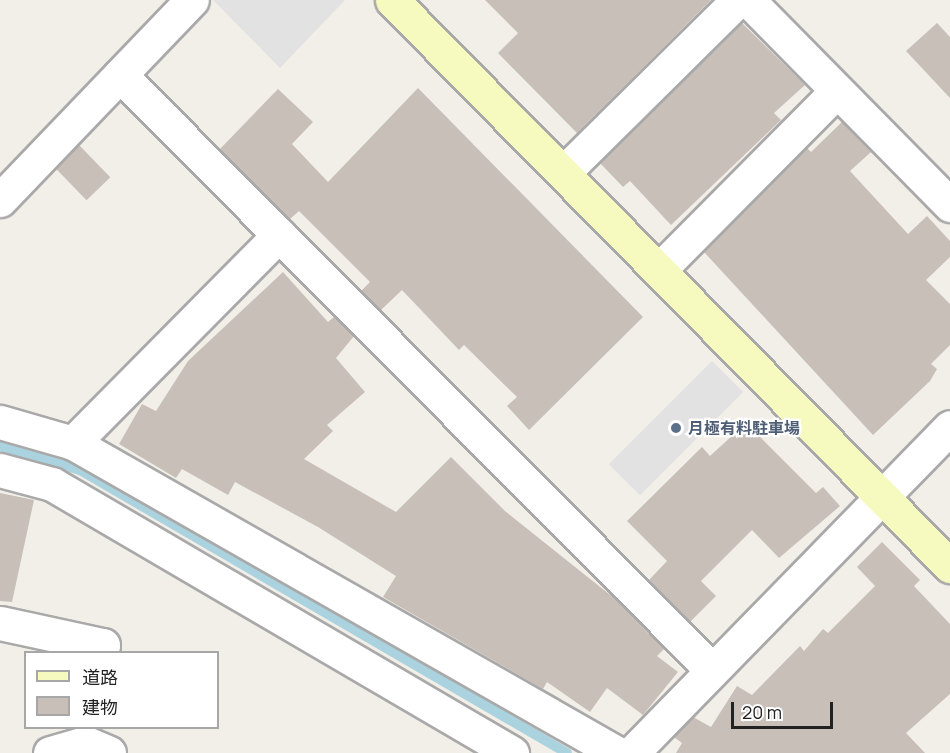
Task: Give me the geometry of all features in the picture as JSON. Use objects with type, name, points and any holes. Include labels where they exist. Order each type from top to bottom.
[{"type":"street","points":[[0,200],[192,0]]},
{"type":"street","points":[[392,0],[950,566]]},
{"type":"street","points":[[563,173],[738,0]]},
{"type":"street","points":[[748,0],[950,205]]},
{"type":"street","points":[[120,75],[712,670]]},
{"type":"street","points":[[659,270],[837,91]]},
{"type":"street","points":[[73,443],[279,235]]},
{"type":"street","points":[[0,422],[73,443],[617,753]]},
{"type":"street","points":[[632,753],[950,427]]},
{"type":"street","points":[[0,470],[52,484],[512,753]]},
{"type":"street","points":[[0,623],[103,645],[102,651]]},
{"type":"street","points":[[51,753],[94,741]]},
{"type":"shaded area","points":[[213,0],[345,0],[280,68]]},
{"type":"shaded area","name":"月極有料駐車場","points":[[712,361],[743,392],[640,495],[609,464]]},
{"type":"building","points":[[485,0],[711,0],[577,133],[498,53],[518,33]]},
{"type":"building","points":[[742,23],[805,85],[774,113],[781,120],[671,225],[630,181],[623,187],[600,163]]},
{"type":"building","points":[[937,23],[950,37],[950,98],[906,51]]},
{"type":"building","points":[[418,88],[643,317],[529,430],[507,406],[517,397],[464,345],[459,350],[402,290],[381,310],[361,291],[370,282],[299,211],[290,219],[220,149],[278,89],[313,122],[292,144],[328,182]]},
{"type":"building","points":[[842,122],[871,152],[850,171],[908,234],[927,216],[950,241],[950,257],[926,280],[950,304],[950,345],[931,364],[937,369],[930,381],[873,435],[704,252],[807,148],[811,152]]},
{"type":"building","points":[[79,145],[110,177],[87,200],[55,168]]},
{"type":"building","points":[[283,272],[328,322],[334,317],[354,336],[336,358],[365,392],[327,425],[333,431],[304,459],[396,512],[451,457],[505,511],[614,598],[664,649],[657,656],[678,672],[643,715],[607,688],[590,712],[547,682],[543,689],[383,597],[396,576],[318,527],[235,482],[228,495],[182,469],[176,478],[119,444],[142,404],[156,411],[188,361]]},
{"type":"building","points":[[746,423],[816,493],[823,487],[840,506],[779,558],[752,530],[701,581],[716,596],[690,622],[649,580],[667,561],[627,521],[702,447],[710,456]]},
{"type":"building","points":[[0,493],[34,500],[12,602],[0,601]]},
{"type":"building","points":[[882,542],[920,580],[914,586],[950,624],[950,694],[906,733],[925,753],[676,753],[682,743],[674,737],[693,717],[711,727],[737,686],[752,695],[800,646],[804,651],[823,629],[828,633],[875,586],[857,567]]},
{"type":"waterway","points":[[0,446],[80,470],[567,753]]},
{"type":"place","name":"月極有料駐車場","points":[[676,428]]}]
